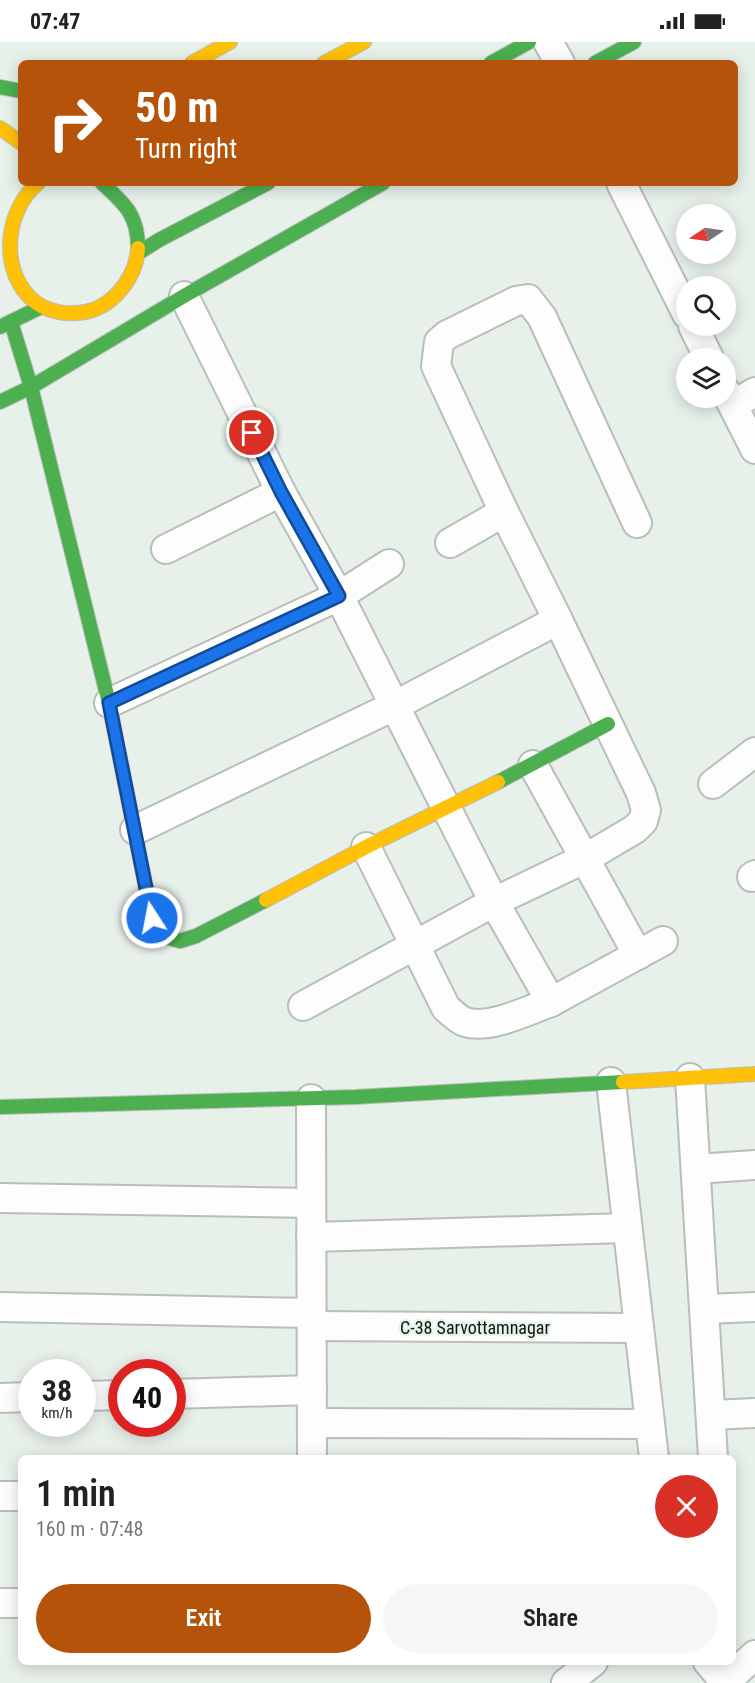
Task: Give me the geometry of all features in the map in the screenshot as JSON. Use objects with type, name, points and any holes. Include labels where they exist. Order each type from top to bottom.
[{"type":"street","points":[[197,60],[230,42]]},
{"type":"street","points":[[330,60],[364,42]]},
{"type":"street","points":[[496,60],[529,42]]},
{"type":"street","points":[[548,42],[558,60]]},
{"type":"street","points":[[601,60],[634,42]]},
{"type":"street","points":[[0,87],[18,90]]},
{"type":"street","points":[[0,128],[18,141]]},
{"type":"street","points":[[34,186],[22,194],[2,220],[0,238],[5,271],[25,299],[39,308],[72,315],[88,313],[118,296],[129,284],[136,268],[140,252],[135,219],[115,191],[107,186]]},
{"type":"street","points":[[140,252],[261,186]]},
{"type":"street","points":[[0,402],[31,387],[184,296],[378,186]]},
{"type":"street","points":[[623,186],[676,292]]},
{"type":"street","points":[[184,296],[281,492],[339,596],[494,903],[551,1002]]},
{"type":"street","points":[[303,1006],[494,903],[586,858],[635,830],[644,821],[646,810],[641,793],[504,512],[436,366],[439,342],[447,335],[516,301],[528,299],[542,317],[637,523]]},
{"type":"street","points":[[39,308],[6,325],[31,387],[109,703],[152,918],[162,936],[180,941],[196,936],[366,847],[533,765],[608,724]]},
{"type":"street","points":[[738,396],[755,449]]},
{"type":"street","points":[[166,549],[281,492]]},
{"type":"street","points":[[450,543],[504,512]]},
{"type":"street","points":[[109,703],[339,596],[389,564]]},
{"type":"street","points":[[135,830],[394,706],[558,620]]},
{"type":"street","points":[[713,784],[755,752]]},
{"type":"street","points":[[533,765],[638,955]]},
{"type":"street","points":[[366,847],[446,1008],[464,1022],[482,1024],[551,1002],[663,941]]},
{"type":"street","points":[[0,1107],[311,1099],[755,1074]]},
{"type":"street","points":[[690,1078],[713,1455]]},
{"type":"street","points":[[611,1082],[654,1455]]},
{"type":"street","points":[[311,1099],[312,1455]]},
{"type":"street","points":[[696,1169],[755,1165]]},
{"type":"street","points":[[0,1198],[311,1203]]},
{"type":"street","points":[[311,1237],[627,1228]]},
{"type":"street","name":"C-38 Sarvottamnagar","points":[[0,1307],[639,1328]]},
{"type":"street","points":[[705,1309],[755,1307]]},
{"type":"street","points":[[186,1394],[312,1390]]},
{"type":"street","points":[[0,1398],[18,1397]]},
{"type":"street","points":[[712,1415],[755,1413]]},
{"type":"street","points":[[312,1423],[650,1424]]},
{"type":"street","points":[[0,1496],[18,1496]]},
{"type":"street","points":[[0,1603],[18,1603]]},
{"type":"street","points":[[721,1677],[755,1655]]},
{"type":"street","points":[[566,1683],[589,1665]]},
{"type":"traffic: fast","points":[[496,60],[529,42]]},
{"type":"traffic: fast","points":[[601,60],[634,42]]},
{"type":"traffic: fast","points":[[0,87],[18,90]]},
{"type":"traffic: fast","points":[[105,186],[133,218],[138,248]]},
{"type":"traffic: fast","points":[[140,252],[262,186]]},
{"type":"traffic: fast","points":[[0,402],[31,387],[184,296],[378,186]]},
{"type":"traffic: fast","points":[[0,327],[39,308]]},
{"type":"traffic: fast","points":[[11,322],[31,387],[109,703],[152,918],[162,936],[180,941],[196,936],[266,900]]},
{"type":"traffic: fast","points":[[498,782],[608,724]]},
{"type":"traffic: fast","points":[[0,1107],[355,1097],[623,1082]]},
{"type":"traffic: slow","points":[[197,60],[230,42]]},
{"type":"traffic: slow","points":[[330,60],[364,42]]},
{"type":"traffic: slow","points":[[0,128],[18,141]]},
{"type":"traffic: slow","points":[[35,186],[17,213],[10,248],[19,282],[29,296],[43,307],[58,312],[86,312],[108,302],[129,278],[136,261],[138,248]]},
{"type":"traffic: slow","points":[[266,900],[366,847],[498,782]]},
{"type":"traffic: slow","points":[[623,1082],[755,1074]]},
{"type":"route","points":[[152,918],[109,703],[339,596],[281,492],[252,433]]}]
